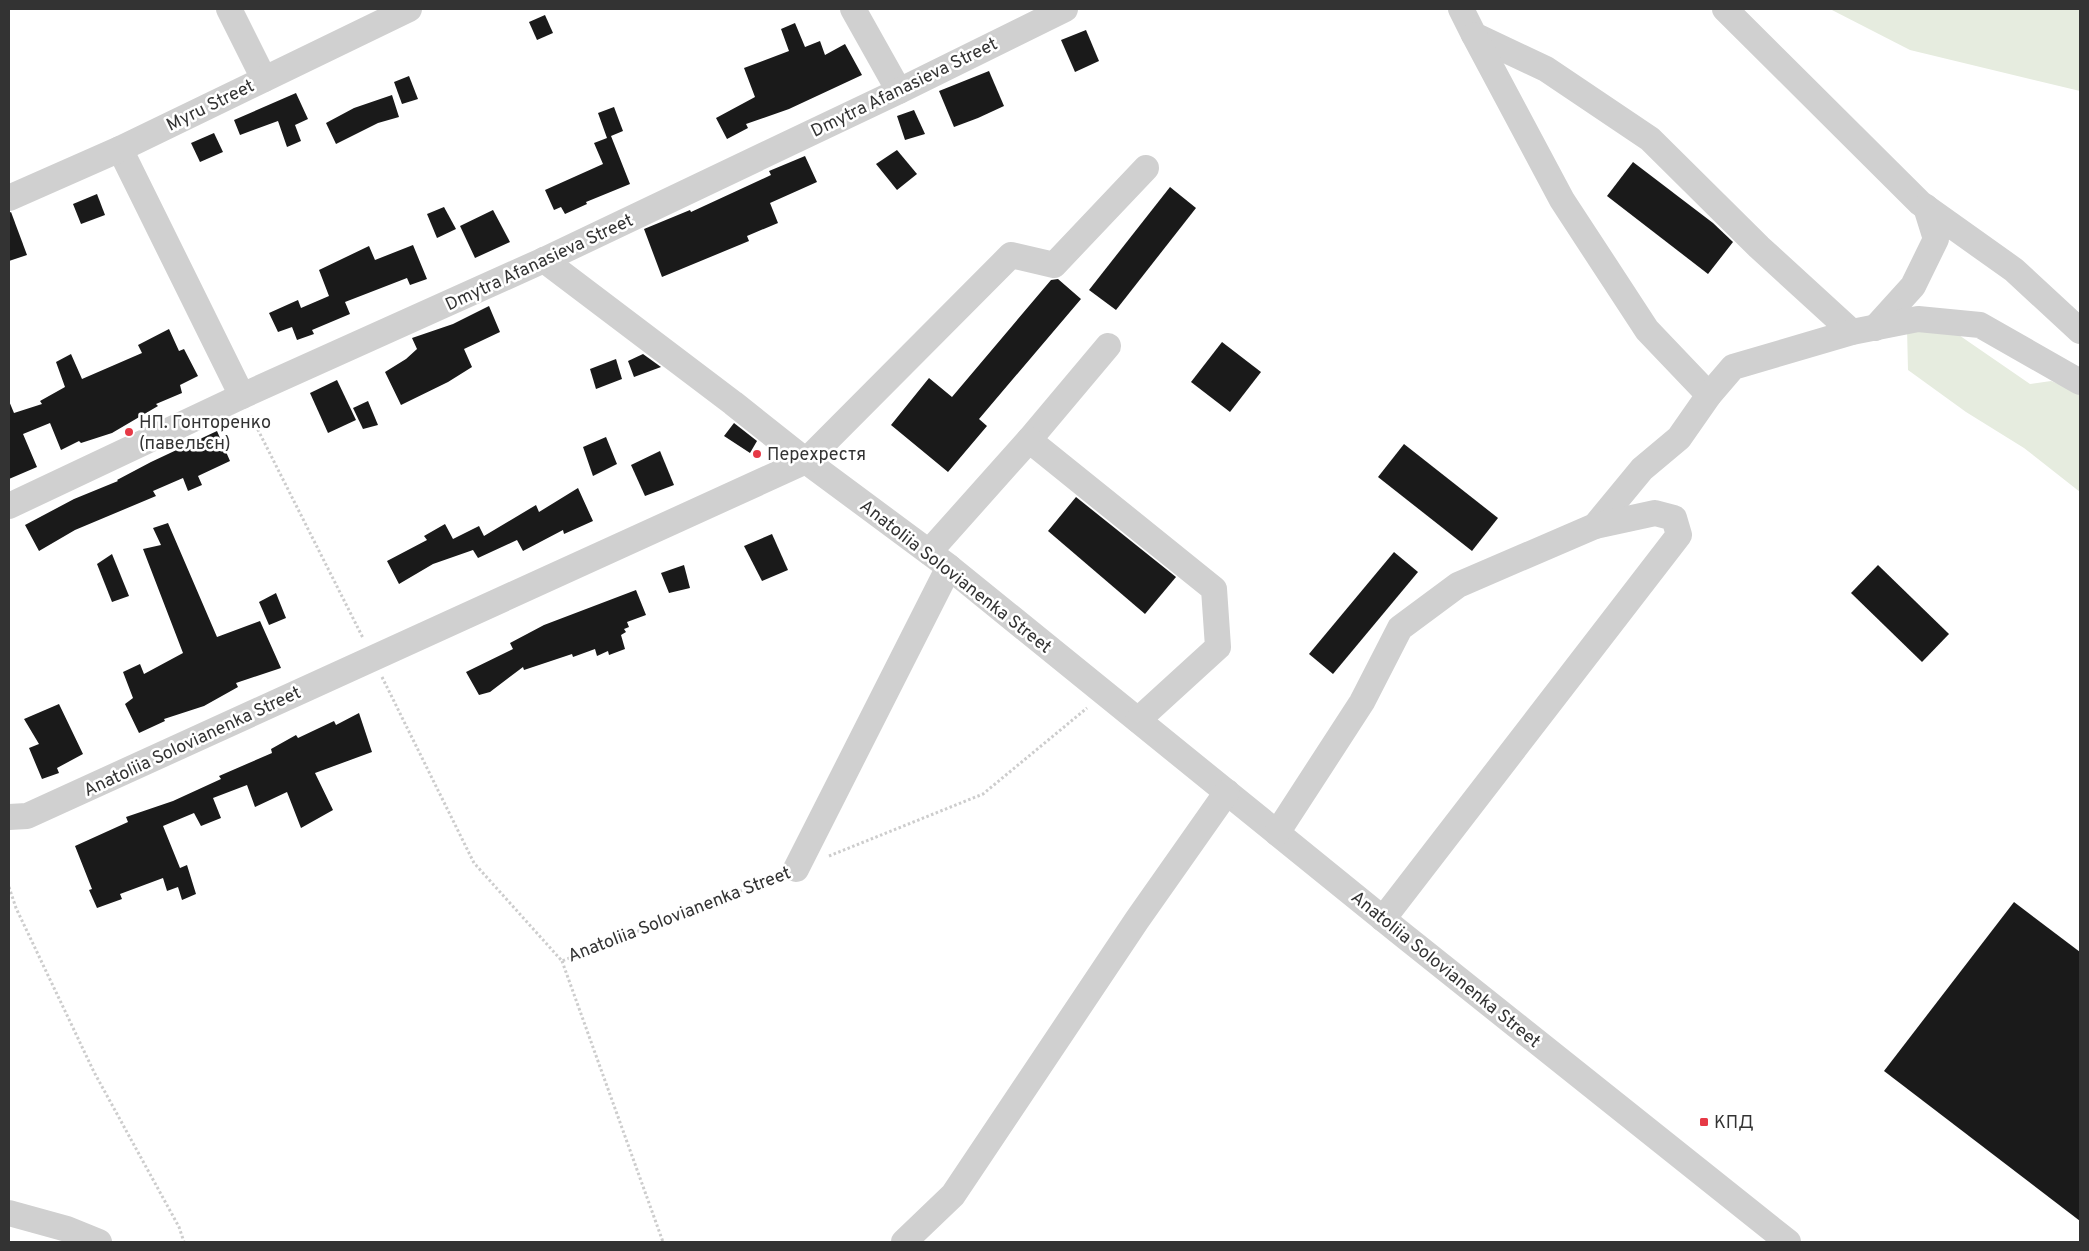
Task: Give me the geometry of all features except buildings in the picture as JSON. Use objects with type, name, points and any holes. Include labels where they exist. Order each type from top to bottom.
[{"type":"street","points":[[229,9],[264,79]]},
{"type":"street","name":"Myru Street","points":[[9,198],[120,149],[409,9]]},
{"type":"street","points":[[853,9],[899,91]]},
{"type":"street","name":"Dmytra Afanasieva Street","points":[[9,506],[242,396],[544,260],[899,91],[1065,9]]},
{"type":"street","points":[[1461,9],[1562,200],[1647,330],[1709,395]]},
{"type":"street","points":[[1725,9],[1926,207],[2014,270],[2080,331]]},
{"type":"street","points":[[1474,35],[1546,69],[1650,138],[1759,247],[1863,330]]},
{"type":"street","points":[[120,149],[242,396]]},
{"type":"street","points":[[806,461],[1011,255],[1054,266],[1146,168]]},
{"type":"street","points":[[1863,330],[1913,286],[1936,239],[1926,207]]},
{"type":"street","name":"Anatoliia Solovianenka Street","points":[[544,260],[733,403],[806,461],[939,560],[1383,919],[1788,1242]]},
{"type":"street","points":[[1595,526],[1642,469],[1679,438],[1709,395],[1733,367],[1863,330],[1918,319],[1980,325],[2080,382]]},
{"type":"street","points":[[796,869],[939,560],[1029,440],[1108,346]]},
{"type":"street","points":[[1029,440],[1214,589],[1218,647],[1138,720]]},
{"type":"street","name":"Anatoliia Solovianenka Street","points":[[9,817],[27,816],[806,461]]},
{"type":"street","points":[[1277,833],[1362,702],[1400,628],[1458,585],[1595,526],[1656,513],[1674,518],[1679,535],[1383,919]]},
{"type":"street","points":[[904,1242],[953,1195],[1137,920],[1227,792]]},
{"type":"street","points":[[9,1213],[67,1229],[99,1242]]},
{"type":"path","points":[[242,396],[373,658]]},
{"type":"path","name":"Anatoliia Solovianenka Street","points":[[373,658],[474,863],[562,960],[983,794],[1105,694]]},
{"type":"path","points":[[9,888],[20,916],[94,1072],[179,1227],[184,1242]]},
{"type":"path","points":[[562,960],[663,1242]]},
{"type":"shaded area","points":[[1830,9],[2080,9],[2080,91],[1910,50]]},
{"type":"shaded area","points":[[1907,328],[1953,331],[2030,384],[2051,381],[2079,392],[2080,492],[2024,448],[1966,412],[1908,370]]},
{"type":"place","name":"НП. Гонторенко (павельєн)","points":[[129,432]]},
{"type":"place","name":"Перехрестя","points":[[757,454]]},
{"type":"place","name":"КПД","points":[[1704,1122]]}]
